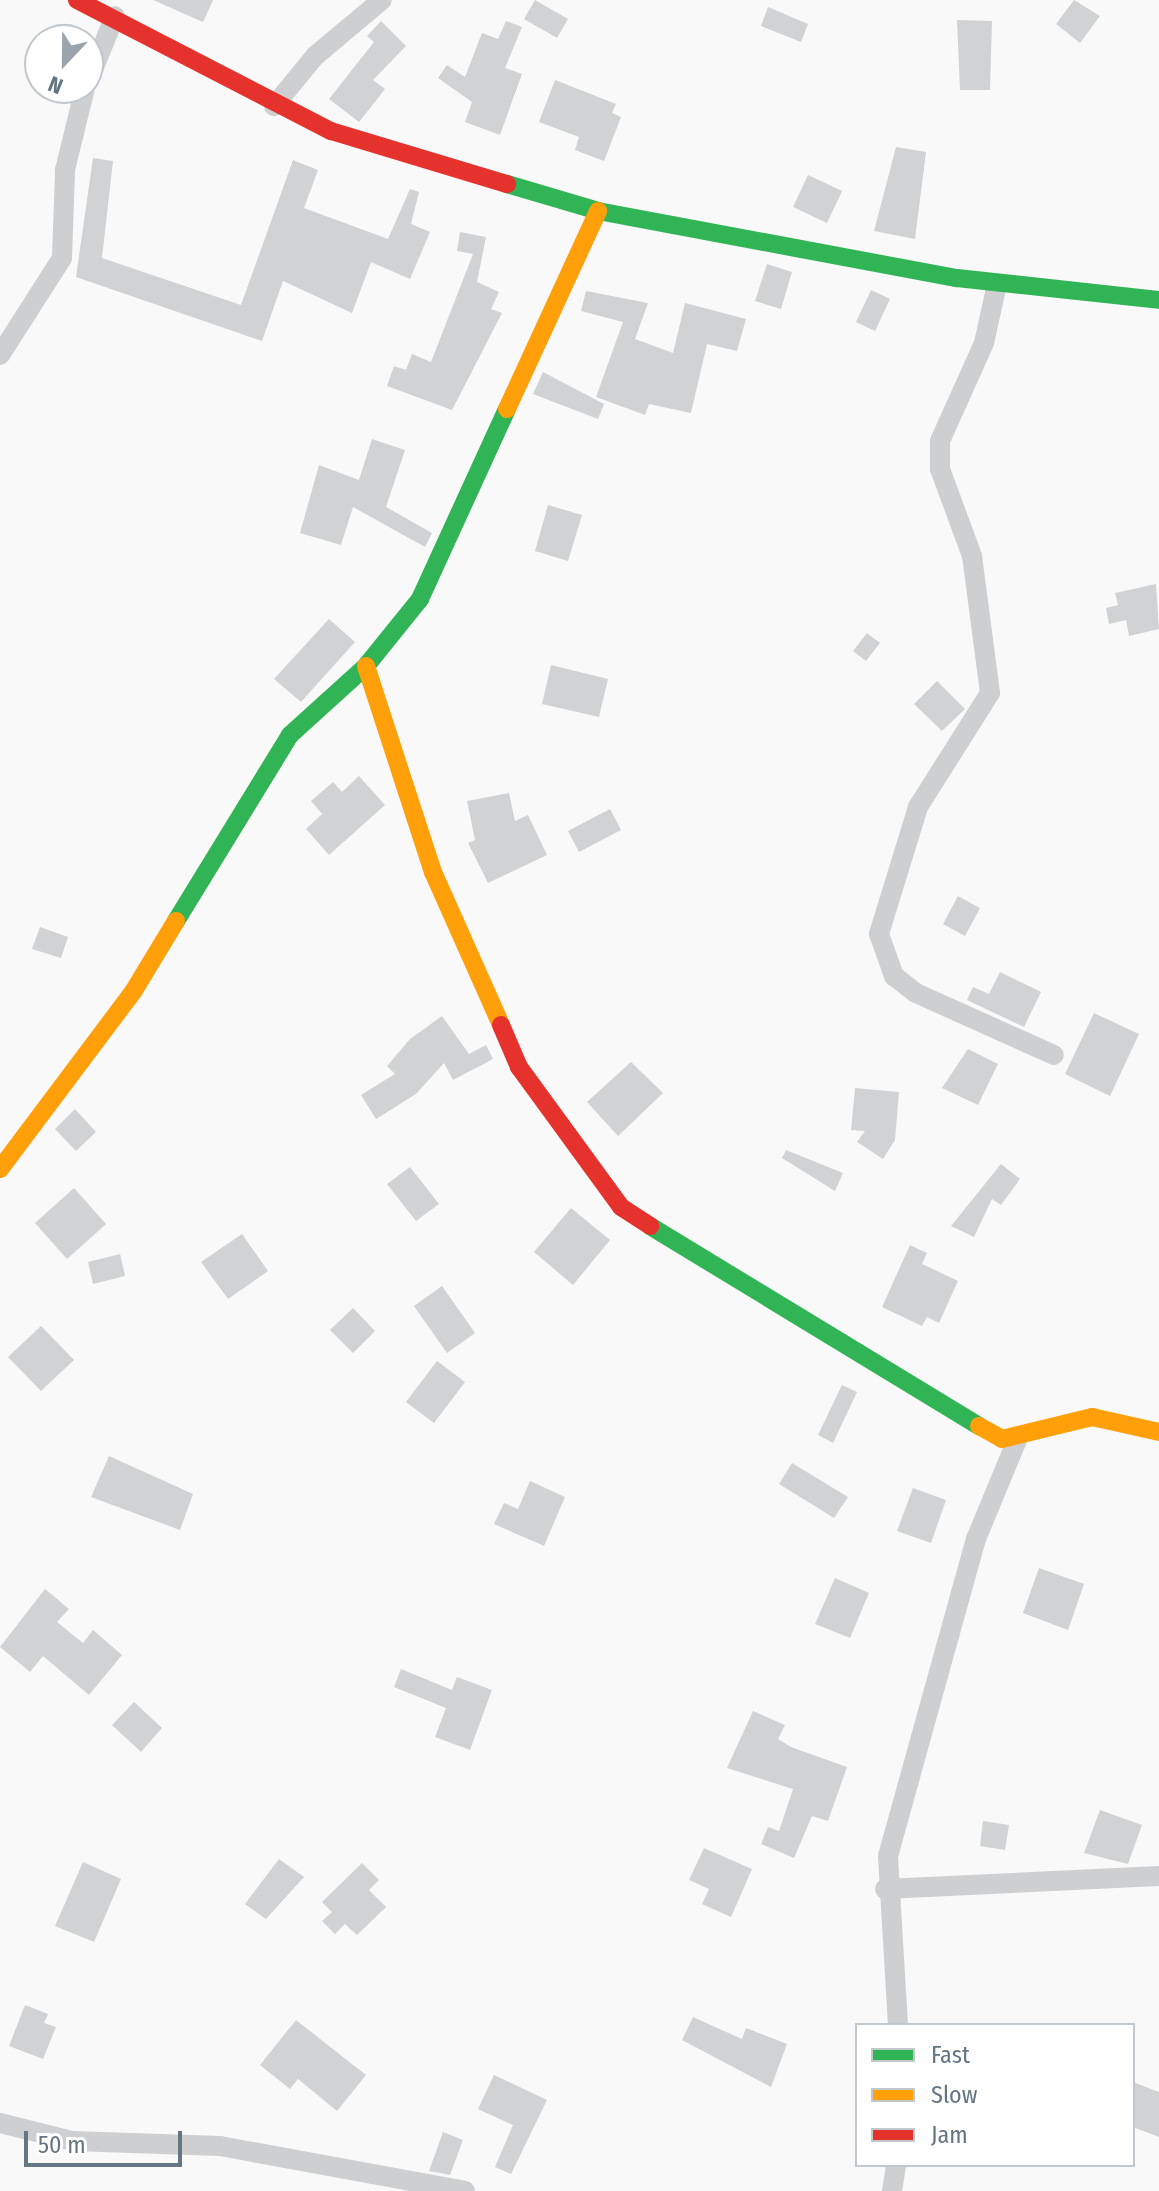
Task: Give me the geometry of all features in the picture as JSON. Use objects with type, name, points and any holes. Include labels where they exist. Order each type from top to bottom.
[{"type":"street","points":[[77,0],[115,16],[248,88],[274,106],[331,131],[598,211],[997,284],[1159,300]]},
{"type":"street","points":[[274,106],[291,82],[382,0]]},
{"type":"street","points":[[104,43],[115,16]]},
{"type":"street","points":[[248,88],[291,82]]},
{"type":"street","points":[[0,355],[62,258],[65,170],[81,104]]},
{"type":"street","points":[[0,1169],[133,992],[290,735],[366,666],[420,599],[598,211]]},
{"type":"street","points":[[997,284],[984,343],[940,441],[940,469],[972,556],[990,693],[918,807],[879,934],[894,976],[916,993],[1054,1055]]},
{"type":"street","points":[[366,666],[428,857],[519,1067],[621,1207],[924,1396],[1017,1440],[1092,1417],[1159,1432]]},
{"type":"street","points":[[898,2023],[885,1889],[937,1671],[976,1539],[1017,1440]]},
{"type":"street","points":[[885,1889],[1159,1876]]},
{"type":"street","points":[[0,2123],[72,2141],[220,2146],[465,2191]]},
{"type":"street","points":[[892,2191],[896,2167]]},
{"type":"building","points":[[153,0],[213,0],[203,22]]},
{"type":"building","points":[[535,0],[568,19],[557,38],[524,19]]},
{"type":"building","points":[[1074,0],[1100,16],[1080,43],[1056,24]]},
{"type":"building","points":[[768,7],[808,24],[801,42],[761,26]]},
{"type":"building","points":[[957,20],[992,21],[990,90],[960,90]]},
{"type":"building","points":[[381,21],[406,46],[373,80],[385,89],[359,122],[329,99],[374,42],[367,36]]},
{"type":"building","points":[[506,21],[522,27],[505,68],[522,74],[500,135],[465,122],[472,102],[438,78],[447,65],[465,77],[482,33],[498,39]]},
{"type":"building","points":[[555,80],[616,104],[612,113],[621,117],[604,161],[575,150],[579,137],[539,122]]},
{"type":"building","points":[[896,147],[926,152],[915,239],[874,231]]},
{"type":"building","points":[[93,158],[113,161],[102,258],[241,305],[293,160],[318,170],[304,208],[388,239],[410,189],[419,192],[411,224],[430,232],[410,279],[371,262],[352,313],[283,281],[262,341],[76,277]]},
{"type":"building","points":[[808,175],[842,191],[827,223],[793,207]]},
{"type":"building","points":[[460,232],[486,237],[477,282],[499,292],[491,309],[502,313],[452,410],[387,386],[394,366],[406,370],[412,354],[431,362],[473,254],[457,251]]},
{"type":"building","points":[[767,264],[792,272],[781,309],[755,301]]},
{"type":"building","points":[[871,290],[890,299],[875,331],[856,322]]},
{"type":"building","points":[[586,291],[648,303],[635,339],[673,353],[685,303],[746,319],[737,351],[707,344],[691,413],[649,404],[645,415],[596,397],[623,322],[581,311]]},
{"type":"building","points":[[543,372],[604,404],[598,419],[533,394]]},
{"type":"building","points":[[372,439],[405,450],[386,507],[432,533],[425,547],[353,507],[341,545],[300,533],[319,465],[359,480]]},
{"type":"building","points":[[548,505],[582,515],[568,561],[535,551]]},
{"type":"building","points":[[1156,584],[1159,629],[1129,636],[1126,620],[1109,624],[1106,608],[1118,605],[1115,593]]},
{"type":"building","points":[[329,619],[355,642],[301,702],[274,679]]},
{"type":"building","points":[[867,633],[880,643],[866,661],[853,651]]},
{"type":"building","points":[[551,665],[608,679],[599,717],[542,704]]},
{"type":"building","points":[[937,681],[965,709],[942,731],[914,704]]},
{"type":"building","points":[[359,776],[385,805],[329,855],[306,829],[322,814],[311,801],[333,782],[342,792]]},
{"type":"building","points":[[509,793],[515,821],[528,815],[547,855],[488,883],[468,843],[475,840],[467,801]]},
{"type":"building","points":[[610,809],[621,830],[579,852],[568,831]]},
{"type":"building","points":[[958,896],[980,908],[965,936],[943,924]]},
{"type":"building","points":[[40,927],[68,937],[61,958],[32,949]]},
{"type":"building","points":[[1000,972],[1041,992],[1024,1027],[967,1000],[973,987],[989,994]]},
{"type":"building","points":[[1094,1013],[1139,1034],[1110,1096],[1065,1074]]},
{"type":"building","points":[[442,1016],[469,1054],[486,1045],[493,1059],[453,1080],[444,1063],[416,1094],[376,1119],[361,1095],[395,1074],[387,1066],[410,1039]]},
{"type":"building","points":[[968,1049],[998,1064],[978,1105],[942,1088]]},
{"type":"building","points":[[631,1062],[663,1093],[618,1136],[587,1102]]},
{"type":"building","points":[[855,1088],[899,1092],[895,1140],[883,1159],[857,1142],[865,1131],[851,1130]]},
{"type":"building","points":[[75,1109],[96,1132],[76,1151],[55,1129]]},
{"type":"building","points":[[786,1150],[843,1173],[835,1191],[782,1158]]},
{"type":"building","points":[[1001,1164],[1020,1179],[1001,1205],[992,1199],[974,1237],[951,1226]]},
{"type":"building","points":[[410,1167],[439,1204],[416,1221],[387,1184]]},
{"type":"building","points":[[74,1188],[106,1224],[67,1259],[35,1223]]},
{"type":"building","points":[[571,1208],[610,1240],[573,1285],[534,1252]]},
{"type":"building","points":[[242,1234],[268,1271],[228,1299],[201,1262]]},
{"type":"building","points":[[910,1245],[927,1253],[922,1264],[958,1281],[939,1323],[927,1317],[922,1326],[882,1307]]},
{"type":"building","points":[[120,1254],[125,1276],[93,1284],[88,1262]]},
{"type":"building","points":[[442,1286],[475,1333],[447,1353],[414,1306]]},
{"type":"building","points":[[353,1308],[375,1331],[353,1353],[330,1330]]},
{"type":"building","points":[[41,1326],[74,1360],[41,1391],[8,1357]]},
{"type":"building","points":[[437,1361],[465,1382],[434,1423],[406,1402]]},
{"type":"building","points":[[842,1385],[857,1392],[833,1443],[818,1435]]},
{"type":"building","points":[[109,1456],[193,1494],[180,1530],[91,1497]]},
{"type":"building","points":[[792,1463],[848,1497],[834,1518],[779,1484]]},
{"type":"building","points":[[530,1481],[565,1497],[544,1546],[494,1524],[504,1503],[518,1509]]},
{"type":"building","points":[[913,1488],[946,1500],[931,1543],[897,1531]]},
{"type":"building","points":[[1039,1568],[1084,1584],[1068,1630],[1023,1613]]},
{"type":"building","points":[[835,1578],[869,1593],[850,1638],[815,1624]]},
{"type":"building","points":[[45,1589],[69,1609],[57,1622],[83,1643],[93,1630],[122,1655],[89,1695],[43,1656],[30,1672],[0,1647]]},
{"type":"building","points":[[401,1669],[452,1690],[457,1677],[492,1690],[470,1750],[435,1737],[446,1708],[394,1687]]},
{"type":"building","points":[[134,1702],[162,1728],[141,1752],[112,1725]]},
{"type":"building","points":[[753,1711],[785,1725],[778,1739],[791,1747],[847,1767],[828,1821],[812,1816],[794,1858],[761,1844],[768,1827],[779,1831],[793,1789],[727,1768]]},
{"type":"building","points":[[1100,1810],[1142,1825],[1128,1864],[1084,1853]]},
{"type":"building","points":[[983,1821],[1009,1825],[1005,1850],[980,1846]]},
{"type":"building","points":[[704,1848],[752,1869],[731,1917],[702,1904],[709,1889],[689,1880]]},
{"type":"building","points":[[279,1859],[304,1877],[266,1919],[245,1904]]},
{"type":"building","points":[[83,1862],[121,1879],[94,1942],[55,1926]]},
{"type":"building","points":[[362,1863],[379,1880],[369,1890],[386,1907],[357,1935],[345,1924],[335,1934],[322,1921],[332,1912],[322,1902]]},
{"type":"building","points":[[25,2005],[48,2014],[44,2023],[56,2027],[43,2059],[9,2046]]},
{"type":"building","points":[[693,2017],[742,2039],[746,2028],[787,2044],[771,2087],[682,2040]]},
{"type":"building","points":[[296,2020],[366,2075],[337,2111],[298,2079],[290,2089],[260,2065]]},
{"type":"building","points":[[494,2075],[547,2100],[511,2174],[495,2167],[513,2125],[478,2109]]},
{"type":"building","points":[[1135,2083],[1159,2092],[1159,2137],[1135,2128]]},
{"type":"building","points":[[443,2132],[463,2140],[450,2175],[429,2171]]},
{"type":"traffic: fast","points":[[507,184],[598,211],[957,278],[1159,300]]},
{"type":"traffic: fast","points":[[176,921],[290,735],[366,666],[420,599],[507,409]]},
{"type":"traffic: fast","points":[[650,1226],[979,1426]]},
{"type":"traffic: slow","points":[[507,409],[598,211]]},
{"type":"traffic: slow","points":[[366,666],[433,872],[501,1025]]},
{"type":"traffic: slow","points":[[0,1169],[133,992],[176,921]]},
{"type":"traffic: slow","points":[[979,1426],[1002,1439],[1092,1417],[1159,1432]]},
{"type":"traffic: jam","points":[[77,0],[331,131],[507,184]]},
{"type":"traffic: jam","points":[[501,1025],[519,1067],[621,1207],[650,1226]]}]
